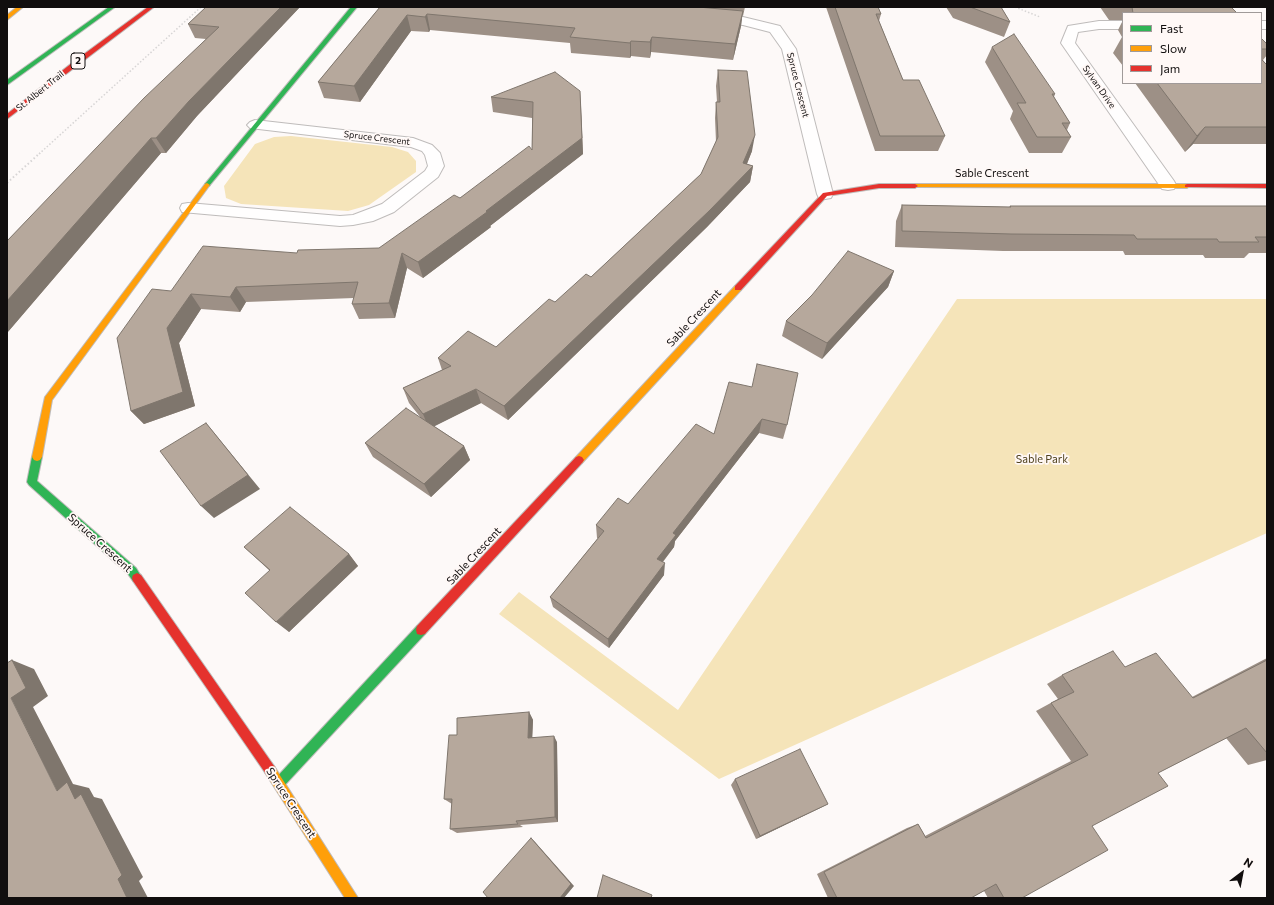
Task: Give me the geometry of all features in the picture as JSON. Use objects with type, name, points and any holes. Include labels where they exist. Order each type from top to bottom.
[{"type":"street","points":[[7,18],[20,7]]},
{"type":"street","name":"2","points":[[7,83],[112,7]]},
{"type":"street","name":"St. Albert Trail","points":[[7,117],[74,64],[151,7]]},
{"type":"street","name":"Spruce Crescent","points":[[352,898],[279,783],[132,571],[32,482],[48,399],[188,208],[354,7]]},
{"type":"street","name":"Spruce Crescent","points":[[697,17],[743,21],[775,29],[789,49],[825,194]]},
{"type":"street","name":"Sylvan Drive","points":[[1122,25],[1099,25],[1073,29],[1068,43],[1168,185]]},
{"type":"street","name":"Spruce Crescent","points":[[188,208],[340,221],[354,220],[367,217],[388,208],[432,174],[436,166],[432,153],[427,148],[413,143],[255,125]]},
{"type":"street","name":"Sable Crescent","points":[[279,783],[825,194],[879,186],[1267,186]]},
{"type":"path","points":[[7,183],[201,7]]},
{"type":"path","points":[[1015,7],[1040,16]]},
{"type":"green space","points":[[291,136],[392,147],[408,152],[416,161],[416,172],[369,205],[348,211],[241,204],[226,198],[224,186],[255,144],[274,137]]},
{"type":"green space","name":"Sable Park","points":[[957,299],[1267,299],[1267,533],[719,779],[499,614],[519,592],[678,710]]},
{"type":"building","points":[[206,7],[281,7],[189,101],[156,138],[151,138],[7,301],[7,241],[144,98],[219,27],[188,24]]},
{"type":"building","points":[[380,7],[698,7],[743,11],[735,44],[652,37],[650,42],[631,41],[630,43],[570,37],[575,28],[427,14],[425,17],[407,15],[354,86],[318,82]]},
{"type":"building","points":[[835,7],[878,7],[881,14],[876,14],[903,80],[919,80],[945,136],[880,136]]},
{"type":"building","points":[[970,7],[1001,7],[1010,22]]},
{"type":"building","points":[[1132,7],[1231,7],[1236,12],[1133,12]]},
{"type":"building","points":[[1014,34],[1055,94],[1052,94],[1070,123],[1062,123],[1071,137],[1037,137],[1017,103],[1026,103],[992,47]]},
{"type":"building","points":[[1262,39],[1267,44],[1267,49],[1262,49]]},
{"type":"building","points":[[1262,60],[1267,65],[1267,127],[1205,127],[1197,136],[1158,84],[1262,84]]},
{"type":"building","points":[[718,70],[747,71],[755,135],[743,163],[753,166],[709,211],[504,406],[476,389],[423,414],[403,388],[451,366],[438,358],[468,331],[496,347],[549,299],[555,302],[586,274],[591,277],[701,174],[718,137],[716,102],[720,102]]},
{"type":"building","points":[[555,72],[580,91],[582,138],[486,211],[487,212],[418,262],[402,253],[389,303],[352,304],[358,282],[236,287],[230,297],[191,294],[167,328],[183,392],[131,411],[117,338],[152,289],[171,291],[203,246],[297,253],[298,250],[379,248],[454,195],[460,198],[529,146],[532,150],[533,102],[491,97]]},
{"type":"building","points":[[902,205],[1011,207],[1010,206],[1267,206],[1267,237],[1255,237],[1259,242],[1219,242],[1217,239],[1137,239],[1134,235],[902,231]]},
{"type":"building","points":[[848,251],[894,271],[827,343],[786,321],[812,295]]},
{"type":"building","points":[[757,364],[798,373],[787,425],[762,419],[673,533],[676,535],[657,559],[665,563],[608,639],[550,597],[604,531],[596,525],[618,498],[628,504],[696,424],[714,434],[729,382],[752,387]]},
{"type":"building","points":[[406,408],[464,446],[424,484],[365,443]]},
{"type":"building","points":[[206,423],[248,475],[201,506],[160,451]]},
{"type":"building","points":[[290,507],[349,554],[276,622],[245,593],[270,570],[244,547]]},
{"type":"building","points":[[1113,651],[1125,667],[1156,653],[1193,698],[1267,660],[1267,753],[1246,728],[1158,773],[1168,786],[1092,826],[1108,850],[1022,898],[1004,898],[996,884],[971,898],[837,898],[824,872],[918,824],[926,838],[1088,755],[1051,703],[1074,692],[1062,675]]},
{"type":"building","points":[[12,660],[26,688],[11,698],[57,791],[67,782],[75,799],[81,794],[122,875],[118,879],[127,898],[7,898],[7,663]]},
{"type":"building","points":[[529,712],[528,738],[554,736],[555,817],[516,821],[518,824],[450,829],[452,799],[444,799],[449,735],[457,735],[457,718]]},
{"type":"building","points":[[800,749],[828,804],[760,836],[735,779]]},
{"type":"building","points":[[531,838],[571,884],[560,898],[488,898],[483,892]]},
{"type":"building","points":[[603,875],[652,895],[651,898],[597,898]]},
{"type":"traffic: fast","points":[[7,83],[112,7]]},
{"type":"traffic: fast","points":[[207,185],[354,7]]},
{"type":"traffic: fast","points":[[37,457],[32,482],[132,571],[137,578]]},
{"type":"traffic: fast","points":[[279,783],[421,630]]},
{"type":"traffic: slow","points":[[7,18],[20,7]]},
{"type":"traffic: slow","points":[[37,457],[48,399],[207,185]]},
{"type":"traffic: slow","points":[[915,186],[1187,186]]},
{"type":"traffic: slow","points":[[579,460],[738,288]]},
{"type":"traffic: slow","points":[[270,770],[352,898]]},
{"type":"traffic: jam","points":[[7,117],[74,64],[151,7]]},
{"type":"traffic: jam","points":[[738,288],[825,194],[879,186],[915,186]]},
{"type":"traffic: jam","points":[[1187,186],[1267,186]]},
{"type":"traffic: jam","points":[[421,630],[579,460]]},
{"type":"traffic: jam","points":[[137,578],[270,770]]}]
